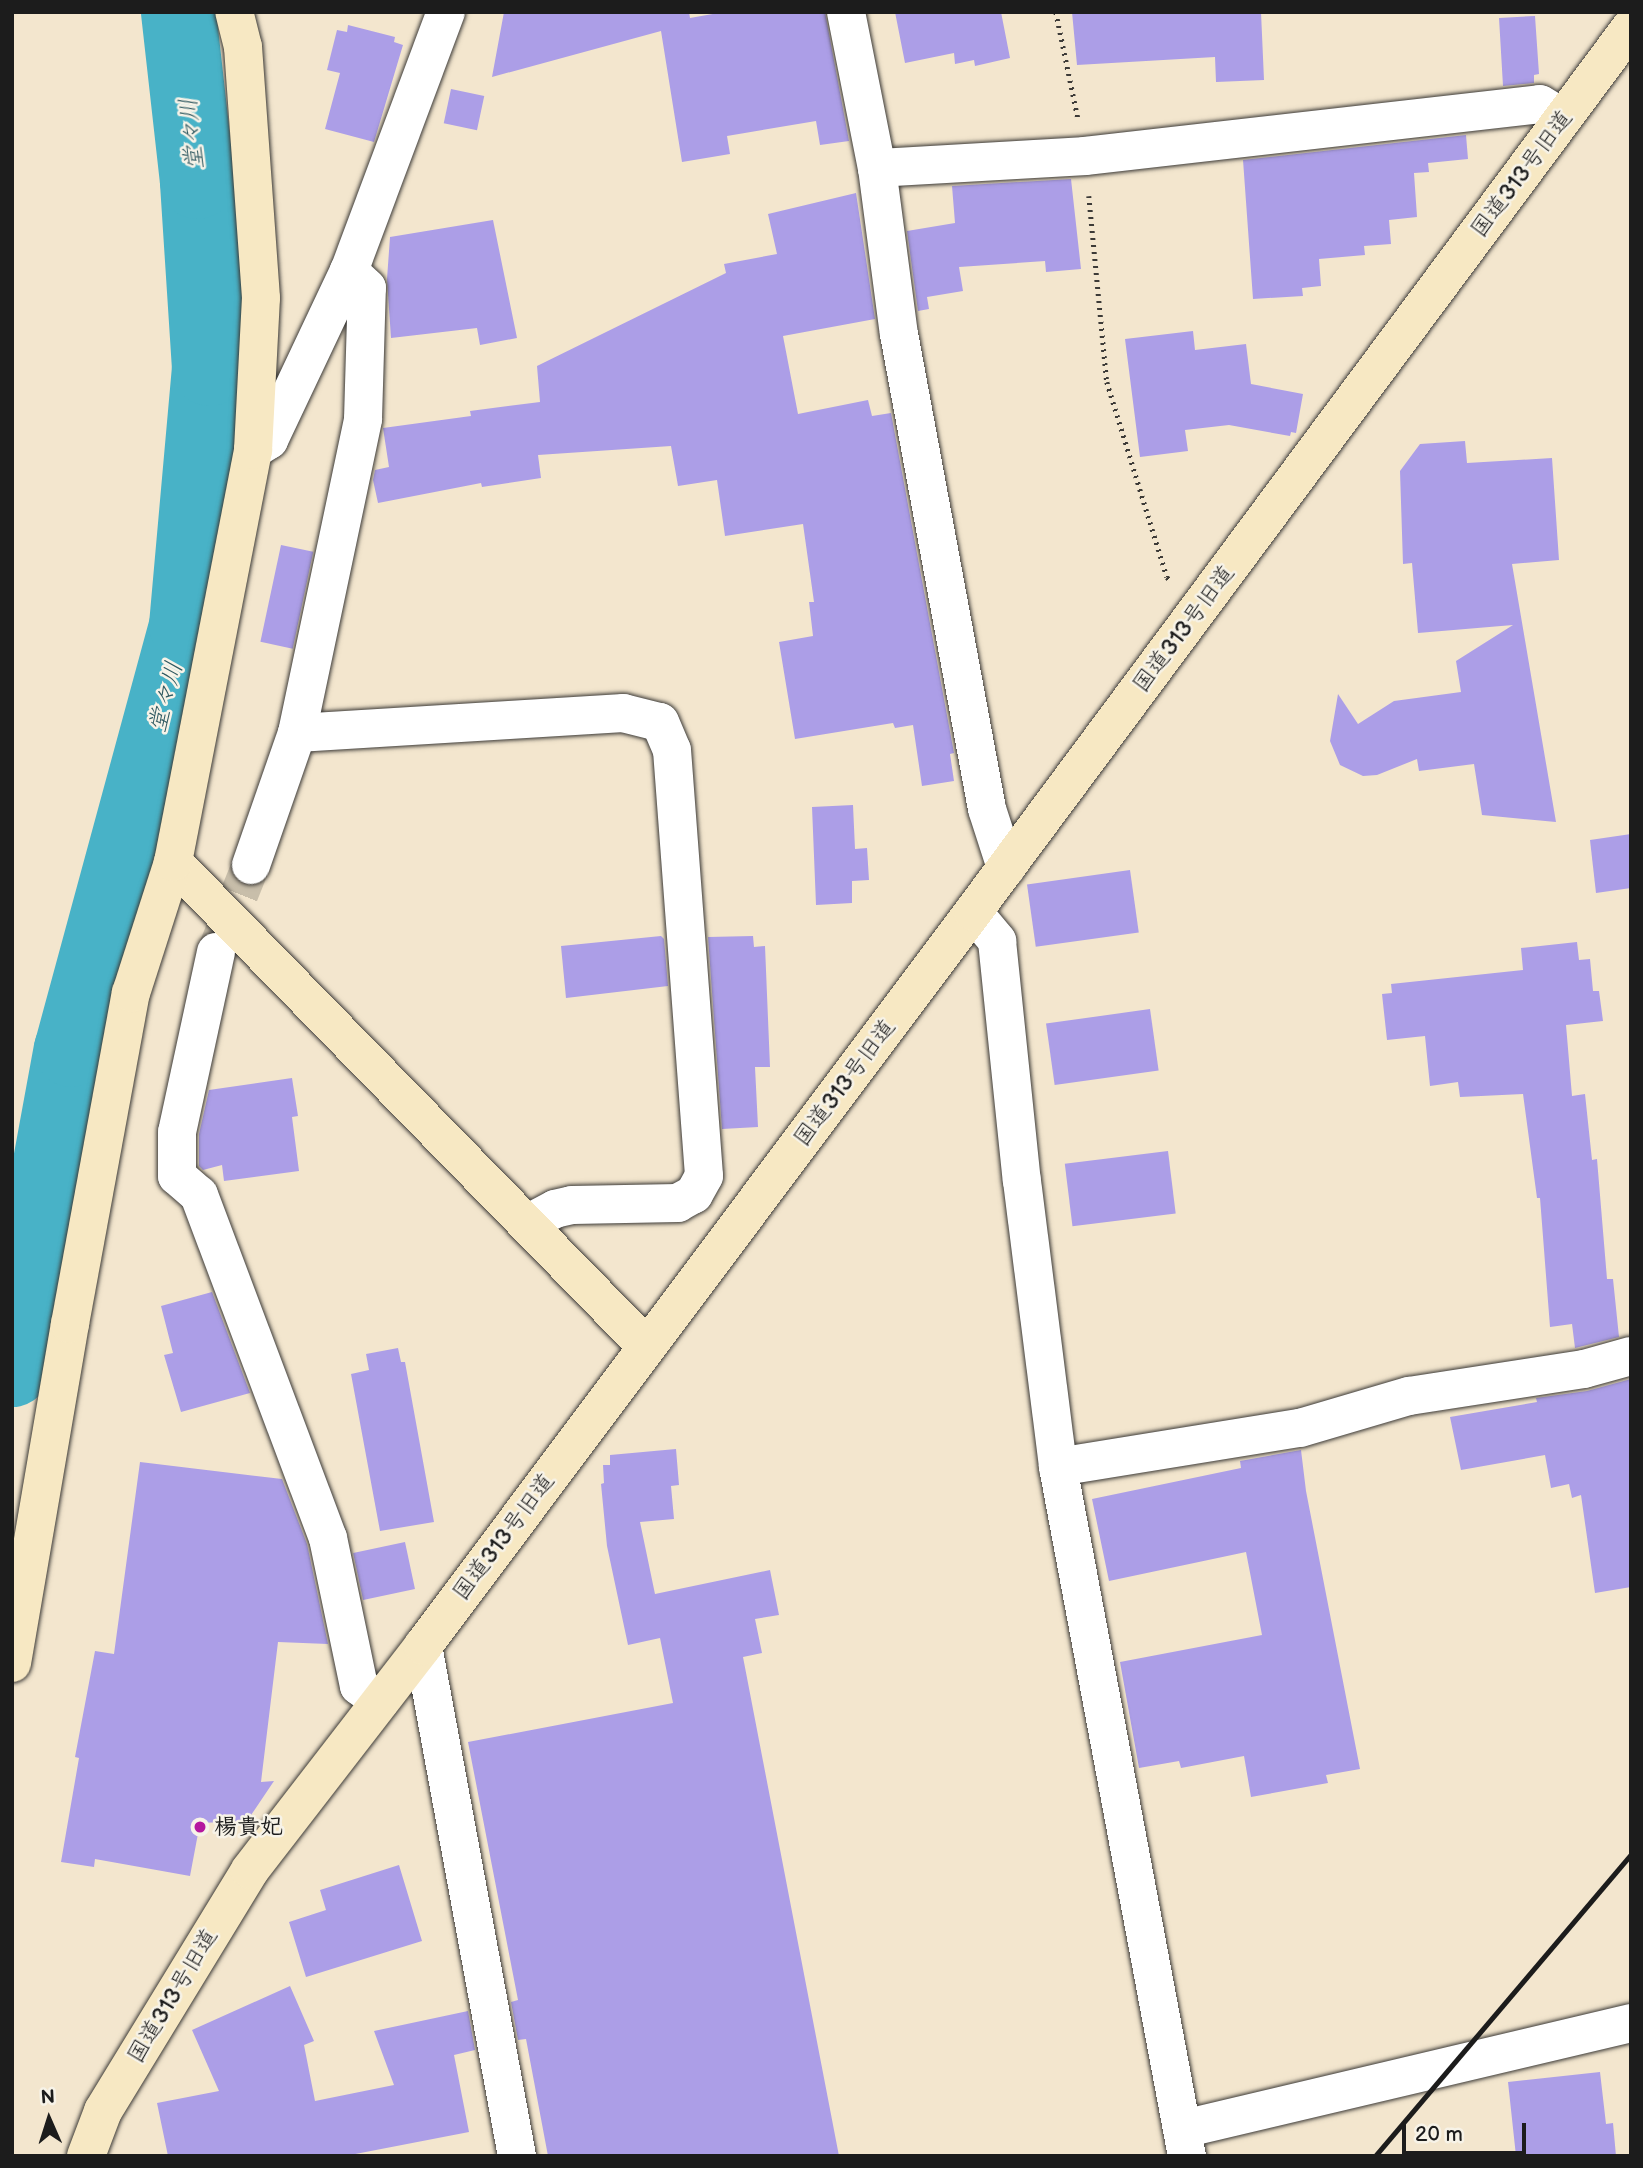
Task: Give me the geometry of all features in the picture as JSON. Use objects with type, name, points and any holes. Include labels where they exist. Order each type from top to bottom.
[{"type":"street","points":[[12,1663],[70,1324],[131,993],[173,862],[253,450],[261,298],[243,47],[234,12]]},
{"type":"street","points":[[253,450],[269,440],[349,271],[446,12]]},
{"type":"street","points":[[846,12],[877,168],[899,334],[987,809],[1006,868]]},
{"type":"street","name":"国道313号旧道","points":[[86,2156],[103,2111],[250,1870],[423,1646],[1006,868],[1631,27]]},
{"type":"street","points":[[877,168],[1085,156],[1540,104],[1563,118]]},
{"type":"street","points":[[251,865],[297,733],[363,419],[367,288],[349,271]]},
{"type":"street","points":[[297,733],[623,713],[660,722],[672,750],[704,1176],[694,1194],[678,1203],[572,1205],[555,1209],[529,1223]]},
{"type":"street","points":[[173,862],[529,1223],[646,1346]]},
{"type":"street","points":[[973,912],[997,941],[1022,1181],[1058,1467],[1185,2142],[1631,2022]]},
{"type":"street","points":[[216,952],[177,1132],[177,1176],[200,1195],[328,1538],[359,1686],[380,1701]]},
{"type":"street","points":[[1058,1467],[1300,1428],[1409,1396],[1584,1369],[1631,1356]]},
{"type":"street","points":[[423,1646],[517,2156]]},
{"type":"path","points":[[1056,12],[1085,156],[1107,382],[1167,577],[1200,607]]},
{"type":"building","points":[[504,12],[689,12],[690,18],[724,12],[825,12],[849,141],[820,145],[816,121],[727,136],[730,154],[682,162],[661,31],[492,77]]},
{"type":"building","points":[[895,12],[1001,12],[1010,58],[975,66],[974,60],[955,64],[954,53],[905,63]]},
{"type":"building","points":[[1072,12],[1261,12],[1264,80],[1216,82],[1215,57],[1077,65]]},
{"type":"building","points":[[1535,16],[1539,74],[1534,75],[1534,83],[1503,86],[1499,18]]},
{"type":"building","points":[[348,25],[395,37],[394,42],[403,45],[374,142],[325,129],[340,73],[327,70],[337,30],[347,32]]},
{"type":"building","points":[[451,89],[484,96],[477,130],[444,123]]},
{"type":"building","points":[[1466,135],[1468,159],[1428,163],[1429,172],[1414,173],[1417,217],[1389,220],[1391,244],[1364,246],[1365,255],[1319,259],[1321,286],[1302,288],[1303,296],[1253,299],[1243,160]]},
{"type":"building","points":[[1071,179],[1081,269],[1046,272],[1045,261],[959,267],[963,291],[927,297],[929,309],[918,311],[907,231],[955,223],[952,186]]},
{"type":"building","points":[[856,193],[875,319],[783,336],[798,414],[868,400],[872,416],[891,413],[954,753],[950,754],[954,781],[922,786],[913,725],[895,728],[893,723],[795,739],[779,642],[813,636],[809,602],[814,602],[803,524],[725,536],[717,480],[678,486],[671,446],[538,455],[541,478],[482,487],[481,483],[378,503],[373,480],[375,470],[389,467],[383,428],[471,416],[470,411],[540,402],[537,366],[726,273],[724,264],[777,254],[768,214]]},
{"type":"building","points":[[493,220],[517,338],[480,345],[477,328],[391,338],[387,279],[390,237]]},
{"type":"building","points":[[1193,331],[1195,350],[1246,344],[1251,384],[1303,394],[1296,433],[1291,432],[1290,436],[1229,425],[1185,430],[1188,451],[1140,457],[1125,339]]},
{"type":"building","points":[[1465,441],[1467,463],[1552,458],[1559,560],[1512,564],[1556,822],[1482,815],[1474,764],[1419,771],[1417,759],[1377,775],[1363,776],[1340,765],[1330,741],[1338,694],[1358,724],[1394,701],[1461,692],[1456,661],[1513,625],[1418,633],[1412,563],[1403,564],[1400,471],[1420,444]]},
{"type":"building","points":[[281,545],[313,552],[293,649],[260,642]]},
{"type":"building","points":[[853,805],[855,849],[867,848],[869,880],[852,881],[852,903],[816,905],[812,807]]},
{"type":"building","points":[[1631,834],[1631,888],[1596,893],[1590,840]]},
{"type":"building","points":[[1130,870],[1139,932],[1036,947],[1027,884]]},
{"type":"building","points":[[661,936],[664,939],[668,986],[566,998],[561,946]]},
{"type":"building","points":[[753,936],[754,947],[765,946],[770,1067],[755,1067],[758,1127],[722,1129],[708,937]]},
{"type":"building","points":[[1577,942],[1579,960],[1590,959],[1593,991],[1599,991],[1603,1021],[1566,1025],[1572,1096],[1585,1094],[1592,1160],[1597,1159],[1607,1279],[1613,1279],[1619,1337],[1575,1348],[1572,1324],[1550,1327],[1540,1198],[1537,1198],[1523,1094],[1460,1097],[1458,1082],[1430,1086],[1425,1036],[1387,1040],[1382,994],[1392,993],[1391,984],[1523,970],[1521,948]]},
{"type":"building","points":[[1150,1009],[1159,1070],[1055,1085],[1046,1024]]},
{"type":"building","points":[[292,1078],[298,1116],[292,1117],[299,1171],[224,1181],[222,1165],[203,1170],[199,1166],[199,1134],[209,1090]]},
{"type":"building","points":[[1168,1151],[1176,1214],[1072,1226],[1065,1164]]},
{"type":"building","points":[[212,1292],[250,1393],[181,1412],[164,1355],[173,1353],[161,1306]]},
{"type":"building","points":[[398,1348],[401,1362],[405,1362],[434,1522],[380,1531],[351,1374],[369,1370],[366,1354]]},
{"type":"building","points":[[1631,1379],[1631,1587],[1595,1593],[1581,1495],[1572,1498],[1569,1484],[1551,1488],[1545,1455],[1461,1470],[1450,1417],[1537,1402],[1536,1398],[1587,1391]]},
{"type":"building","points":[[676,1449],[679,1485],[671,1486],[674,1519],[640,1522],[655,1594],[770,1570],[779,1615],[755,1619],[762,1653],[743,1657],[839,2156],[548,2156],[526,2039],[518,2040],[511,2002],[518,2000],[468,1742],[673,1703],[660,1638],[628,1645],[607,1546],[601,1484],[604,1483],[603,1465],[610,1465],[610,1455]]},
{"type":"building","points":[[1301,1450],[1306,1491],[1360,1769],[1326,1775],[1328,1783],[1251,1797],[1244,1756],[1181,1768],[1179,1761],[1139,1768],[1120,1662],[1262,1635],[1246,1552],[1109,1581],[1092,1499],[1241,1468],[1240,1461]]},
{"type":"building","points":[[140,1462],[282,1479],[307,1544],[328,1644],[278,1642],[261,1782],[274,1781],[247,1821],[200,1823],[190,1876],[95,1859],[94,1867],[61,1862],[79,1758],[75,1757],[95,1651],[114,1654]]},
{"type":"building","points":[[405,1542],[415,1589],[363,1600],[353,1553]]},
{"type":"building","points":[[399,1865],[422,1941],[306,1977],[289,1922],[326,1910],[320,1890]]},
{"type":"building","points":[[290,1986],[314,2041],[304,2045],[315,2101],[394,2085],[374,2031],[468,2011],[475,2050],[454,2055],[469,2132],[345,2156],[168,2156],[157,2103],[219,2091],[192,2030]]},
{"type":"building","points":[[1600,2072],[1606,2124],[1613,2123],[1616,2156],[1516,2156],[1508,2082]]},
{"type":"waterway","name":"堂々川","points":[[12,1369],[71,1049],[186,625],[209,368],[197,181],[178,12]]},
{"type":"tunnel","points":[[218,947],[251,865]]},
{"type":"railway","points":[[1375,2156],[1631,1854]]},
{"type":"place","name":"楊貴妃","points":[[200,1827]]}]
